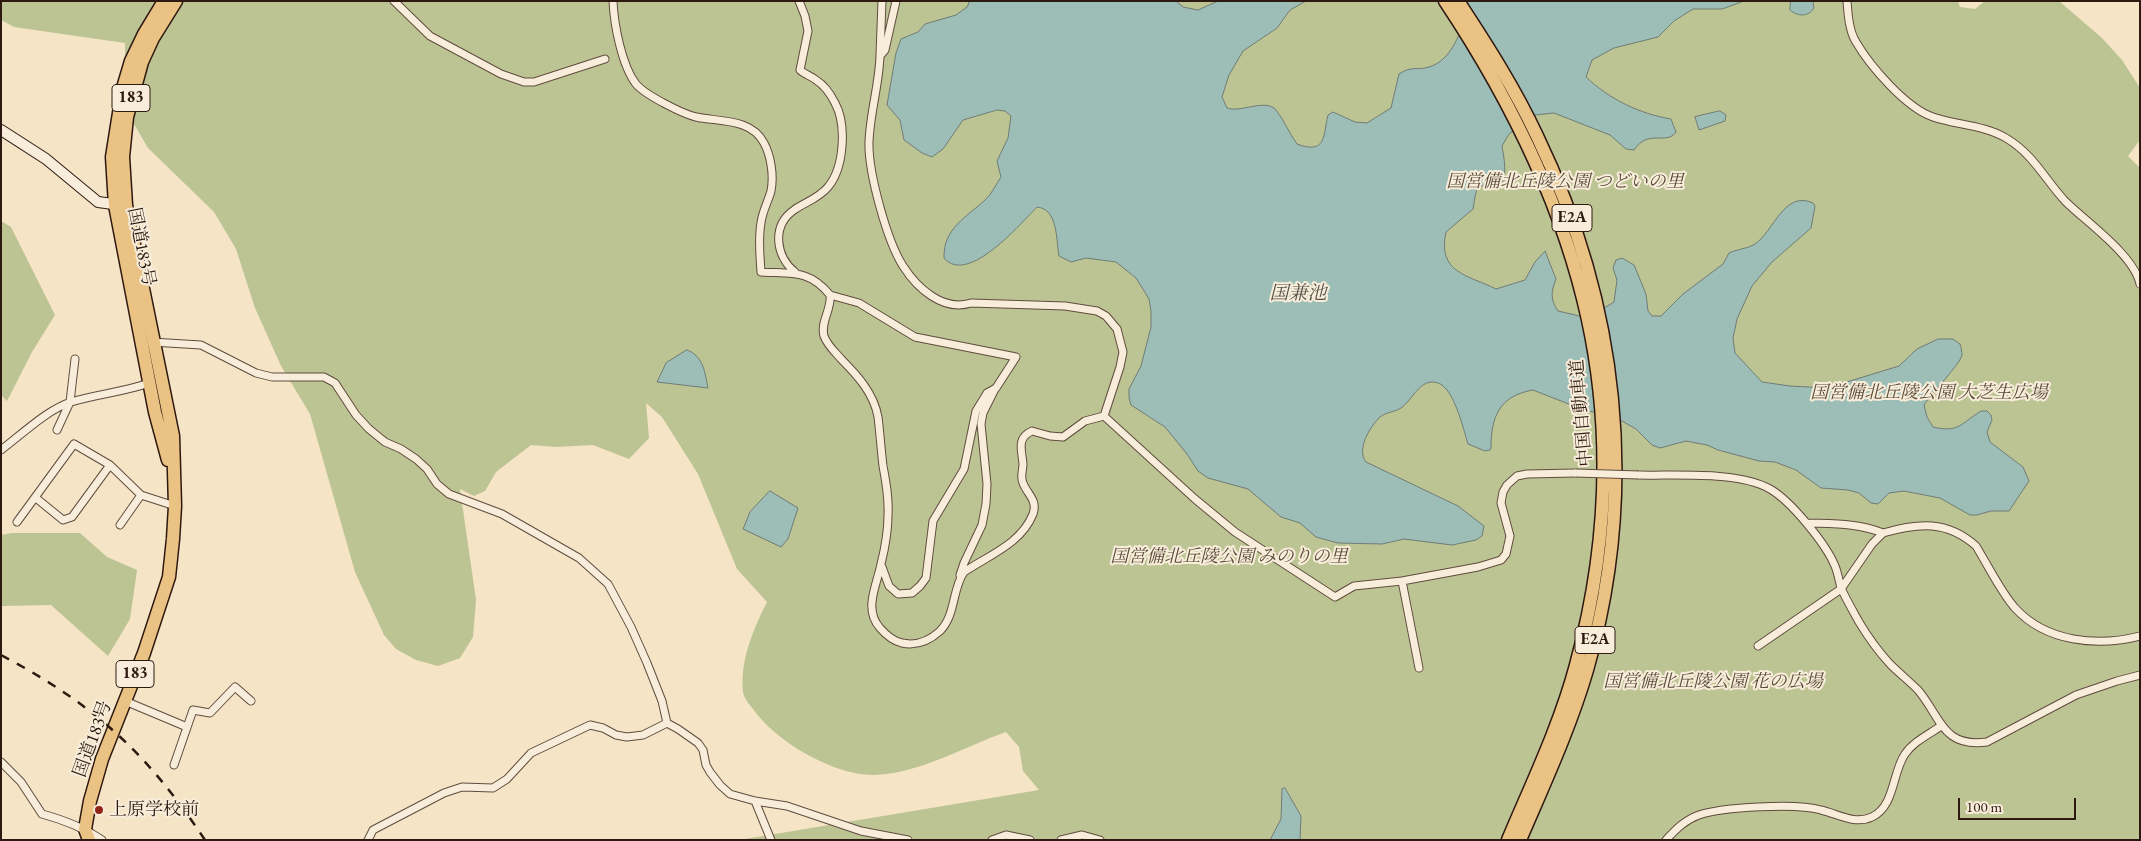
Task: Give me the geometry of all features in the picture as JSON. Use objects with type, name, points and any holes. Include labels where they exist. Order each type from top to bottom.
[{"type":"highway","name":"国道183号","points":[[164,1],[144,34],[131,61],[123,88],[112,157],[142,344],[155,412],[167,452],[176,506]]},
{"type":"highway","name":"国道183号","points":[[87,834],[90,802],[100,767],[151,632],[169,577],[176,506],[173,436],[155,341],[120,205],[127,117],[142,62],[153,38],[176,1]]},
{"type":"highway","name":"中国自動車道","points":[[1445,1],[1464,19],[1491,52],[1532,140],[1574,222],[1592,305],[1606,344],[1609,428],[1615,503],[1606,584],[1598,628],[1573,712],[1520,840]]},
{"type":"highway","name":"中国自動車道","points":[[1458,1],[1464,19]]},
{"type":"highway","name":"中国自動車道","points":[[1508,840],[1562,708],[1576,668],[1594,587],[1603,508],[1609,428]]},
{"type":"street","points":[[394,1],[430,36],[502,74],[524,82],[534,82],[604,59]]},
{"type":"street","points":[[613,1],[616,23],[626,62],[633,79],[640,88],[684,114],[733,122],[748,128],[757,133],[764,143],[769,158],[772,183],[760,225],[761,272],[795,272]]},
{"type":"street","points":[[799,1],[808,31],[800,70],[822,84],[831,96],[838,109],[842,135],[838,168],[833,181],[816,198],[794,210],[780,227],[778,241],[785,263],[795,272],[818,282],[830,295],[859,303],[915,337],[1016,357],[983,413],[981,424],[987,484],[982,525],[964,563],[952,607],[944,626],[925,641],[904,643],[891,638],[875,623],[872,614],[873,593],[881,564],[888,524],[888,493],[878,415],[867,389],[830,347],[824,334],[824,322],[831,301],[830,295]]},
{"type":"street","points":[[882,1],[880,56],[869,143],[870,159],[880,204],[894,249],[903,266],[927,294],[949,303],[964,305],[971,303],[1065,306],[1097,311],[1106,316],[1117,329],[1123,352],[1104,416]]},
{"type":"street","points":[[880,56],[885,50],[896,1]]},
{"type":"street","points":[[1847,1],[1850,24],[1856,42],[1866,58],[1904,101],[1930,116],[1991,131],[2005,137],[2018,146],[2038,164],[2065,200],[2132,264],[2140,284]]},
{"type":"street","points":[[1,130],[46,159],[98,202],[120,205]]},
{"type":"street","points":[[142,344],[155,341],[201,345],[256,373],[272,377],[324,377],[334,383],[356,415],[369,429],[385,442],[401,449],[427,468],[437,484],[448,494],[502,514],[579,558],[608,584],[650,671],[662,701],[666,723]]},
{"type":"street","points":[[57,430],[70,402],[75,359]]},
{"type":"street","points":[[3,446],[56,409],[70,402],[133,389],[149,382]]},
{"type":"street","points":[[881,564],[886,581],[892,590],[898,594],[912,592],[924,582],[929,562],[933,521],[964,469],[976,411],[987,393],[996,388]]},
{"type":"street","points":[[960,578],[964,572],[1006,548],[1025,527],[1032,516],[1034,501],[1022,479],[1020,450],[1024,436],[1032,431],[1055,437],[1063,436],[1085,421],[1104,416]]},
{"type":"street","points":[[1104,416],[1195,499],[1235,532],[1323,587],[1335,597],[1354,586],[1402,581],[1478,567],[1501,560],[1506,554],[1510,536],[1501,503],[1503,492],[1507,485],[1518,476],[1527,474],[1576,473],[1722,477],[1750,481],[1770,489],[1788,502],[1807,523],[1835,566],[1842,589],[1874,647],[1918,691],[1947,733],[1961,740],[1978,743],[1987,742],[2076,695],[2140,675]]},
{"type":"street","points":[[18,522],[74,444],[110,465],[141,495],[176,506]]},
{"type":"street","points":[[36,498],[63,520],[72,517],[110,465]]},
{"type":"street","points":[[120,525],[141,495]]},
{"type":"street","points":[[1807,523],[1867,526],[1883,533]]},
{"type":"street","points":[[1758,646],[1842,589],[1872,544],[1883,533],[1911,525],[1940,528],[1968,539],[1976,546],[2014,607],[2040,629],[2070,638],[2091,641],[2115,641],[2140,636]]},
{"type":"street","points":[[1402,581],[1419,668]]},
{"type":"street","points":[[174,765],[193,710],[210,713],[235,687],[251,701]]},
{"type":"street","points":[[125,701],[187,727]]},
{"type":"street","points":[[666,723],[684,732],[698,743],[710,772],[725,791],[755,801],[787,806],[844,826],[908,840]]},
{"type":"street","points":[[368,840],[373,830],[444,793],[462,787],[493,788],[507,779],[531,753],[590,725],[627,737],[643,735],[666,723]]},
{"type":"street","points":[[1666,840],[1679,826],[1698,816],[1717,810],[1804,807],[1820,809],[1852,820],[1863,820],[1880,812],[1887,801],[1903,756],[1910,747],[1941,726]]},
{"type":"street","points":[[1,762],[22,782],[42,814],[102,840]]},
{"type":"street","points":[[755,801],[771,840]]},
{"type":"street","points":[[992,840],[1006,835],[1030,840]]},
{"type":"street","points":[[1061,840],[1082,835],[1100,840]]},
{"type":"green space","points":[[1,1],[1958,1],[1960,7],[1975,9],[1985,1],[2059,1],[2102,38],[2122,60],[2140,88],[2140,140],[2128,156],[2140,168],[2140,840],[739,840],[1039,790],[1023,771],[1019,747],[1006,732],[924,765],[907,770],[873,775],[840,769],[823,763],[775,733],[750,705],[743,692],[746,657],[757,623],[767,602],[737,569],[698,474],[662,417],[646,403],[649,438],[629,459],[593,445],[556,447],[531,445],[496,472],[485,491],[474,496],[460,489],[476,600],[473,637],[460,658],[438,666],[416,660],[396,649],[384,635],[355,572],[310,414],[281,366],[255,308],[236,249],[214,212],[148,148],[131,119],[125,87],[125,43],[14,27],[1,20]]},
{"type":"green space","points":[[1,221],[11,227],[55,315],[32,352],[7,401],[1,395]]},
{"type":"green space","points":[[11,533],[80,533],[107,557],[137,570],[130,619],[108,656],[51,605],[1,606],[1,535]]},
{"type":"water","name":"国兼池","points":[[970,1],[1176,1],[1183,7],[1198,10],[1218,1],[1306,1],[1290,10],[1277,28],[1243,51],[1229,75],[1222,97],[1227,108],[1239,109],[1260,105],[1272,107],[1279,114],[1297,144],[1314,147],[1322,141],[1328,115],[1333,112],[1355,122],[1367,123],[1391,108],[1399,74],[1411,69],[1429,67],[1444,58],[1455,43],[1470,10],[1467,1],[1744,1],[1722,9],[1693,9],[1674,21],[1658,37],[1614,48],[1592,60],[1586,77],[1615,99],[1659,117],[1671,119],[1676,132],[1672,136],[1667,138],[1651,138],[1640,143],[1634,150],[1626,149],[1610,135],[1554,113],[1535,115],[1509,134],[1502,146],[1505,172],[1500,186],[1485,185],[1478,188],[1473,209],[1446,232],[1444,246],[1450,264],[1466,276],[1496,289],[1525,280],[1535,262],[1545,251],[1556,279],[1552,295],[1558,311],[1588,318],[1614,302],[1617,280],[1613,268],[1616,260],[1622,258],[1634,265],[1646,294],[1648,311],[1652,316],[1661,316],[1683,294],[1723,264],[1729,253],[1749,247],[1762,238],[1787,207],[1794,202],[1803,200],[1813,203],[1815,206],[1811,228],[1772,262],[1752,286],[1737,319],[1733,338],[1735,353],[1762,382],[1827,388],[1899,366],[1917,349],[1938,339],[1953,339],[1960,344],[1962,355],[1957,365],[1924,405],[1927,417],[1933,427],[1949,429],[1959,426],[1981,411],[1987,411],[1991,415],[1992,420],[1987,432],[1990,442],[2023,467],[2029,481],[2009,511],[1991,511],[1970,515],[1940,498],[1904,491],[1889,493],[1878,504],[1871,503],[1859,493],[1848,490],[1821,488],[1796,470],[1775,462],[1759,461],[1718,450],[1707,445],[1686,441],[1660,448],[1652,445],[1636,429],[1613,416],[1584,410],[1533,390],[1512,397],[1499,410],[1493,427],[1491,448],[1485,451],[1468,444],[1457,409],[1449,392],[1444,386],[1432,382],[1426,383],[1417,390],[1401,408],[1380,417],[1365,438],[1363,457],[1366,462],[1458,506],[1484,526],[1482,536],[1476,540],[1452,545],[1404,539],[1382,544],[1338,543],[1316,537],[1300,523],[1281,517],[1248,489],[1208,478],[1198,471],[1165,427],[1131,405],[1129,389],[1141,366],[1151,327],[1151,311],[1149,299],[1136,278],[1116,262],[1086,258],[1071,262],[1059,256],[1055,226],[1052,219],[1044,209],[1037,207],[1007,238],[980,258],[966,264],[954,265],[944,258],[947,239],[952,231],[957,224],[987,198],[1001,177],[997,161],[1008,138],[1011,116],[1005,111],[997,110],[963,120],[943,149],[932,157],[922,153],[904,140],[900,120],[887,105],[896,53],[901,39],[918,32],[925,24],[956,15],[967,7]]},
{"type":"water","points":[[1791,1],[1813,1],[1814,8],[1809,13],[1803,15],[1796,14],[1790,10]]},
{"type":"water","points":[[1720,111],[1726,115],[1725,121],[1699,130],[1695,117]]},
{"type":"water","points":[[687,350],[693,353],[700,361],[705,371],[708,388],[657,382],[666,363]]},
{"type":"water","points":[[770,491],[798,508],[788,539],[781,547],[743,529],[750,512]]},
{"type":"water","points":[[1285,788],[1301,816],[1300,840],[1270,840],[1281,819],[1282,789]]},
{"type":"railway","points":[[1,655],[64,692],[116,733],[162,781],[205,840]]},
{"type":"place","name":"上原学校前","points":[[99,810]]},
{"type":"park label","name":"国営備北丘陵公園 つどいの里","points":[[1565,182]]},
{"type":"park label","name":"国営備北丘陵公園 大芝生広場","points":[[1929,393]]},
{"type":"park label","name":"国営備北丘陵公園 みのりの里","points":[[1229,557]]},
{"type":"park label","name":"国営備北丘陵公園 花の広場","points":[[1713,682]]}]
